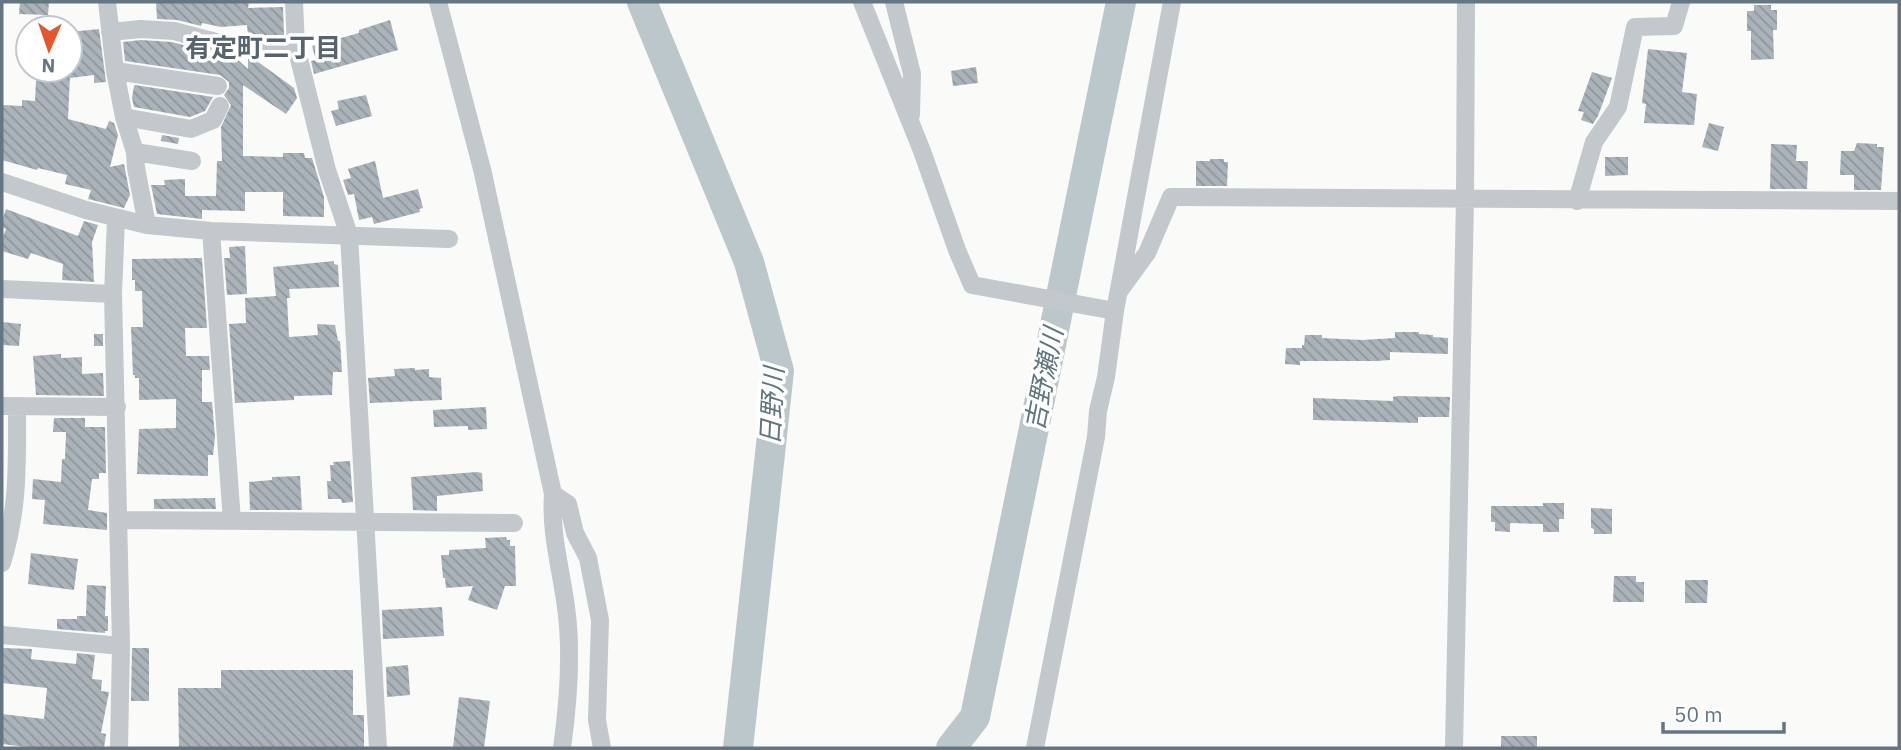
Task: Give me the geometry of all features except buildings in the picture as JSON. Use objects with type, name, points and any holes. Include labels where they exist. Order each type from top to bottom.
[{"type":"street","points":[[107,2],[115,71],[124,117],[135,152],[147,225]]},
{"type":"street","points":[[294,2],[296,47],[327,170],[349,235],[378,748]]},
{"type":"street","points":[[438,2],[482,169],[552,494],[551,514],[567,610],[568,660],[562,748]]},
{"type":"street","points":[[862,2],[972,285],[1115,311]]},
{"type":"street","points":[[894,2],[912,74],[910,121]]},
{"type":"street","points":[[1035,748],[1096,437],[1115,311],[1172,2]]},
{"type":"street","points":[[1454,748],[1465,198],[1466,2]]},
{"type":"street","points":[[1577,201],[1594,142],[1618,107],[1635,27],[1674,26],[1681,2]]},
{"type":"street","points":[[110,32],[141,29],[174,31],[239,48],[296,47]]},
{"type":"street","points":[[115,71],[218,86]]},
{"type":"street","points":[[124,117],[191,129],[213,120],[219,106]]},
{"type":"street","points":[[135,152],[192,161]]},
{"type":"street","points":[[2,182],[116,219],[147,225],[211,231],[449,239]]},
{"type":"street","points":[[1120,290],[1147,253],[1171,197],[1899,201]]},
{"type":"street","points":[[116,219],[113,293],[121,646],[119,748]]},
{"type":"street","points":[[211,231],[232,521]]},
{"type":"street","points":[[2,289],[113,293]]},
{"type":"street","points":[[2,563],[12,530],[17,484],[9,406],[117,407]]},
{"type":"street","points":[[552,494],[568,504],[575,533],[588,558],[600,620],[597,720],[602,748]]},
{"type":"street","points":[[119,520],[514,523]]},
{"type":"street","points":[[2,635],[121,646]]},
{"type":"waterway","name":"日野川","points":[[642,2],[749,262],[779,371],[738,748]]},
{"type":"waterway","name":"吉野瀬川","points":[[951,748],[975,717],[1121,2]]},
{"type":"district","name":"有定町二丁目","points":[[263,48]]}]
